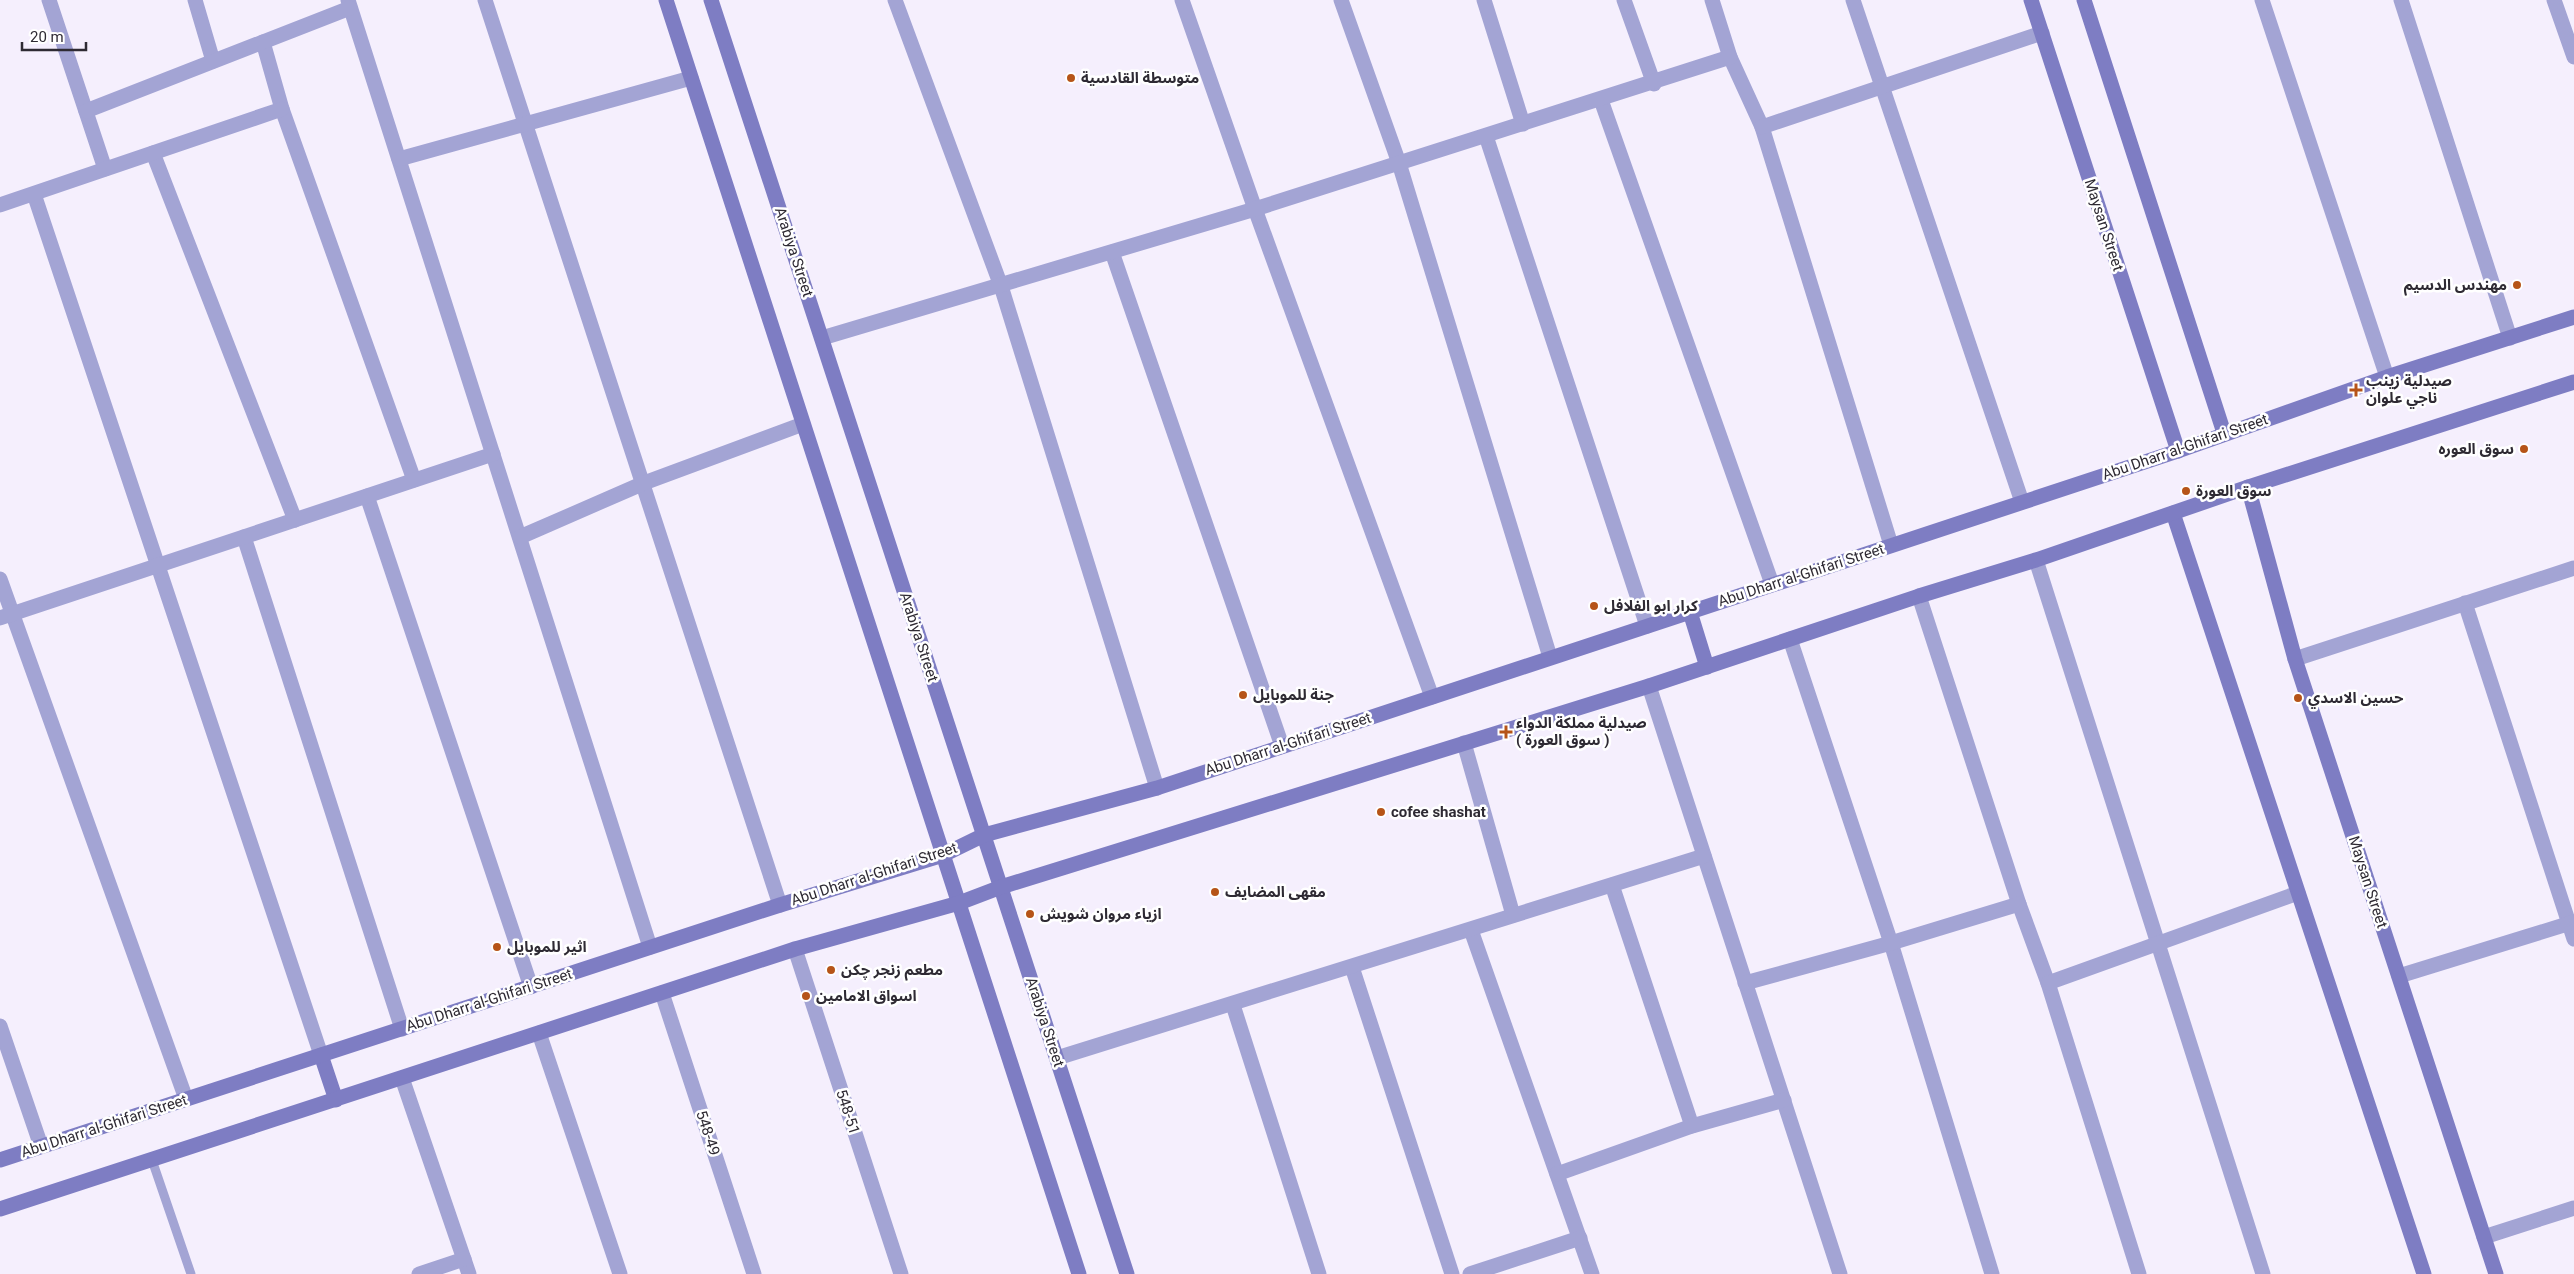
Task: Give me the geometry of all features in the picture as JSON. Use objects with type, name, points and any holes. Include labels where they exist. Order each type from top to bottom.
[{"type":"main road","points":[[666,0],[1079,1274]]},
{"type":"main road","name":"Arabiya Street","points":[[711,0],[1127,1274]]},
{"type":"main road","name":"Maysan Street","points":[[2031,0],[2178,451]]},
{"type":"main road","points":[[2084,0],[2224,433]]},
{"type":"main road","name":"Abu Dharr al-Ghifari Street","points":[[0,1160],[650,947],[943,855],[984,835],[1157,788],[2178,451],[2224,433],[2387,377],[2574,317]]},
{"type":"main road","points":[[0,1209],[796,949],[959,903],[1001,887],[1181,833],[1649,686],[1919,596],[2036,560],[2248,487],[2574,382]]},
{"type":"main road","name":"Maysan Street","points":[[2248,487],[2295,659],[2496,1274]]},
{"type":"main road","points":[[2173,513],[2424,1274]]},
{"type":"main road","points":[[1690,612],[1707,667]]},
{"type":"main road","points":[[321,1055],[336,1100]]},
{"type":"street","points":[[49,0],[105,169]]},
{"type":"street","points":[[195,0],[213,61]]},
{"type":"street","points":[[485,0],[780,905]]},
{"type":"street","points":[[895,0],[1001,286],[1157,788]]},
{"type":"street","points":[[1182,0],[1255,209],[1432,697]]},
{"type":"street","points":[[1342,0],[1399,162],[1550,658]]},
{"type":"street","points":[[1484,0],[1523,124]]},
{"type":"street","points":[[1624,0],[1654,84]]},
{"type":"street","points":[[1712,0],[1730,57],[1762,127],[1891,545]]},
{"type":"street","points":[[1853,0],[2022,502]]},
{"type":"street","points":[[2262,0],[2387,377]]},
{"type":"street","points":[[2401,0],[2510,338]]},
{"type":"street","points":[[2554,0],[2574,57]]},
{"type":"street","points":[[86,111],[264,42],[349,4],[650,947]]},
{"type":"street","points":[[1762,127],[2042,33]]},
{"type":"street","points":[[264,42],[282,109],[414,480]]},
{"type":"street","points":[[822,338],[1255,209],[1399,162],[1654,84],[1730,57]]},
{"type":"street","points":[[399,159],[691,78]]},
{"type":"street","points":[[1601,100],[1772,584]]},
{"type":"street","points":[[0,206],[282,109]]},
{"type":"street","points":[[1486,136],[1648,626]]},
{"type":"street","points":[[153,153],[295,520]]},
{"type":"street","points":[[34,194],[321,1055]]},
{"type":"street","points":[[1112,252],[1282,746]]},
{"type":"street","points":[[520,537],[644,483],[803,424]]},
{"type":"street","points":[[6,616],[493,454]]},
{"type":"street","points":[[367,496],[531,986]]},
{"type":"street","points":[[244,537],[402,1029]]},
{"type":"street","points":[[2036,560],[2263,1274]]},
{"type":"street","points":[[2295,659],[2574,568]]},
{"type":"street","points":[[0,579],[6,616],[186,1099]]},
{"type":"street","points":[[1919,596],[2019,904],[2048,983],[2136,1273]]},
{"type":"street","points":[[2465,603],[2571,923],[2574,940]]},
{"type":"street","points":[[1790,639],[1891,943],[1992,1274]]},
{"type":"street","points":[[1649,686],[1840,1274]]},
{"type":"street","points":[[1464,743],[1513,915]]},
{"type":"street","points":[[1057,1058],[1233,1005],[1704,856]]},
{"type":"street","points":[[1612,885],[1692,1126]]},
{"type":"street","points":[[2048,983],[2159,945],[2298,893]]},
{"type":"street","points":[[1745,983],[1891,943],[2019,904]]},
{"type":"street","points":[[2399,976],[2571,923]]},
{"type":"street","points":[[1471,930],[1592,1274]]},
{"type":"street","name":"548-51","points":[[796,949],[901,1274]]},
{"type":"street","points":[[1352,967],[1452,1274]]},
{"type":"street","name":"548-49","points":[[662,993],[754,1274]]},
{"type":"street","points":[[1233,1005],[1319,1274]]},
{"type":"street","points":[[0,1026],[42,1146]]},
{"type":"street","points":[[539,1033],[620,1274]]},
{"type":"street","points":[[402,1078],[469,1274]]},
{"type":"street","points":[[1557,1174],[1692,1126],[1784,1100]]},
{"type":"street","points":[[2484,1237],[2574,1208]]},
{"type":"street","points":[[1470,1274],[1580,1238]]},
{"type":"street","points":[[419,1274],[464,1259]]},
{"type":"lane","points":[[152,1160],[191,1274]]},
{"type":"place","name":"متوسطة القادسية","points":[[1071,78]]},
{"type":"place","name":"مهندس الدسيم","points":[[2517,285]]},
{"type":"place","name":"صيدلية زينب ناجي علوان","points":[[2356,390]]},
{"type":"place","name":"سوق العوره","points":[[2524,449]]},
{"type":"place","name":"سوق العورة","points":[[2186,491]]},
{"type":"place","name":"كرار ابو الفلافل","points":[[1594,606]]},
{"type":"place","name":"جنة للموبايل","points":[[1243,695]]},
{"type":"place","name":"حسين الاسدي","points":[[2298,698]]},
{"type":"place","name":"صيدلية مملكة الدواء ( سوق العورة )","points":[[1506,732]]},
{"type":"place","name":"cofee shashat","points":[[1381,812]]},
{"type":"place","name":"مقهى المضايف","points":[[1215,892]]},
{"type":"place","name":"ازياء مروان شويش","points":[[1030,914]]},
{"type":"place","name":"اثير للموبايل","points":[[497,947]]},
{"type":"place","name":"مطعم زنجر چكن","points":[[831,970]]},
{"type":"place","name":"اسواق الامامين","points":[[806,996]]}]
